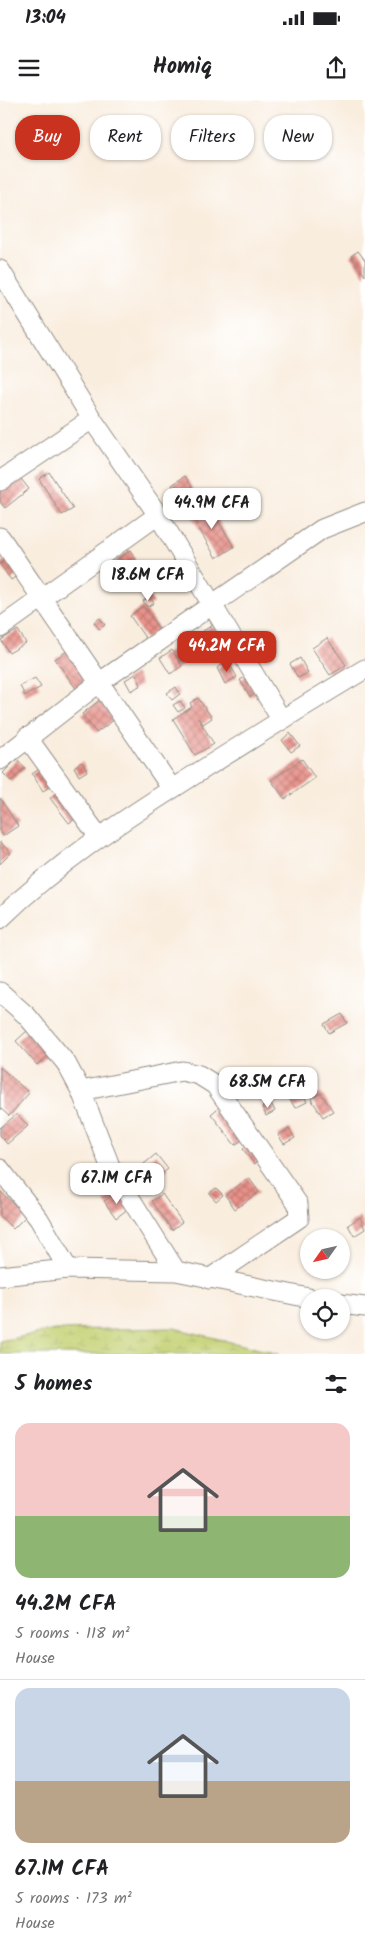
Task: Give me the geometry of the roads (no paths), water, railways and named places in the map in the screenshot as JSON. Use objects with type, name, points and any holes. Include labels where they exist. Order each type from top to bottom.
[{"type":"street","points":[[0,270],[92,418],[158,515],[281,719]]},
{"type":"street","points":[[0,481],[92,418]]},
{"type":"street","points":[[0,760],[27,737],[100,682],[322,529],[365,512]]},
{"type":"street","points":[[0,628],[158,515]]},
{"type":"street","points":[[0,537],[172,788]]},
{"type":"street","points":[[0,919],[59,867],[99,837],[281,719],[365,669]]},
{"type":"street","points":[[27,737],[99,837]]},
{"type":"street","points":[[0,992],[27,1016],[66,1063],[81,1091],[110,1166],[176,1271]]},
{"type":"street","points":[[81,1091],[182,1071],[200,1076],[215,1085],[298,1204],[299,1218],[209,1279]]},
{"type":"street","points":[[0,1169],[39,1219],[68,1269]]},
{"type":"street","points":[[0,1276],[68,1269],[176,1271],[300,1296]]},
{"type":"street","points":[[350,1305],[365,1307]]}]
